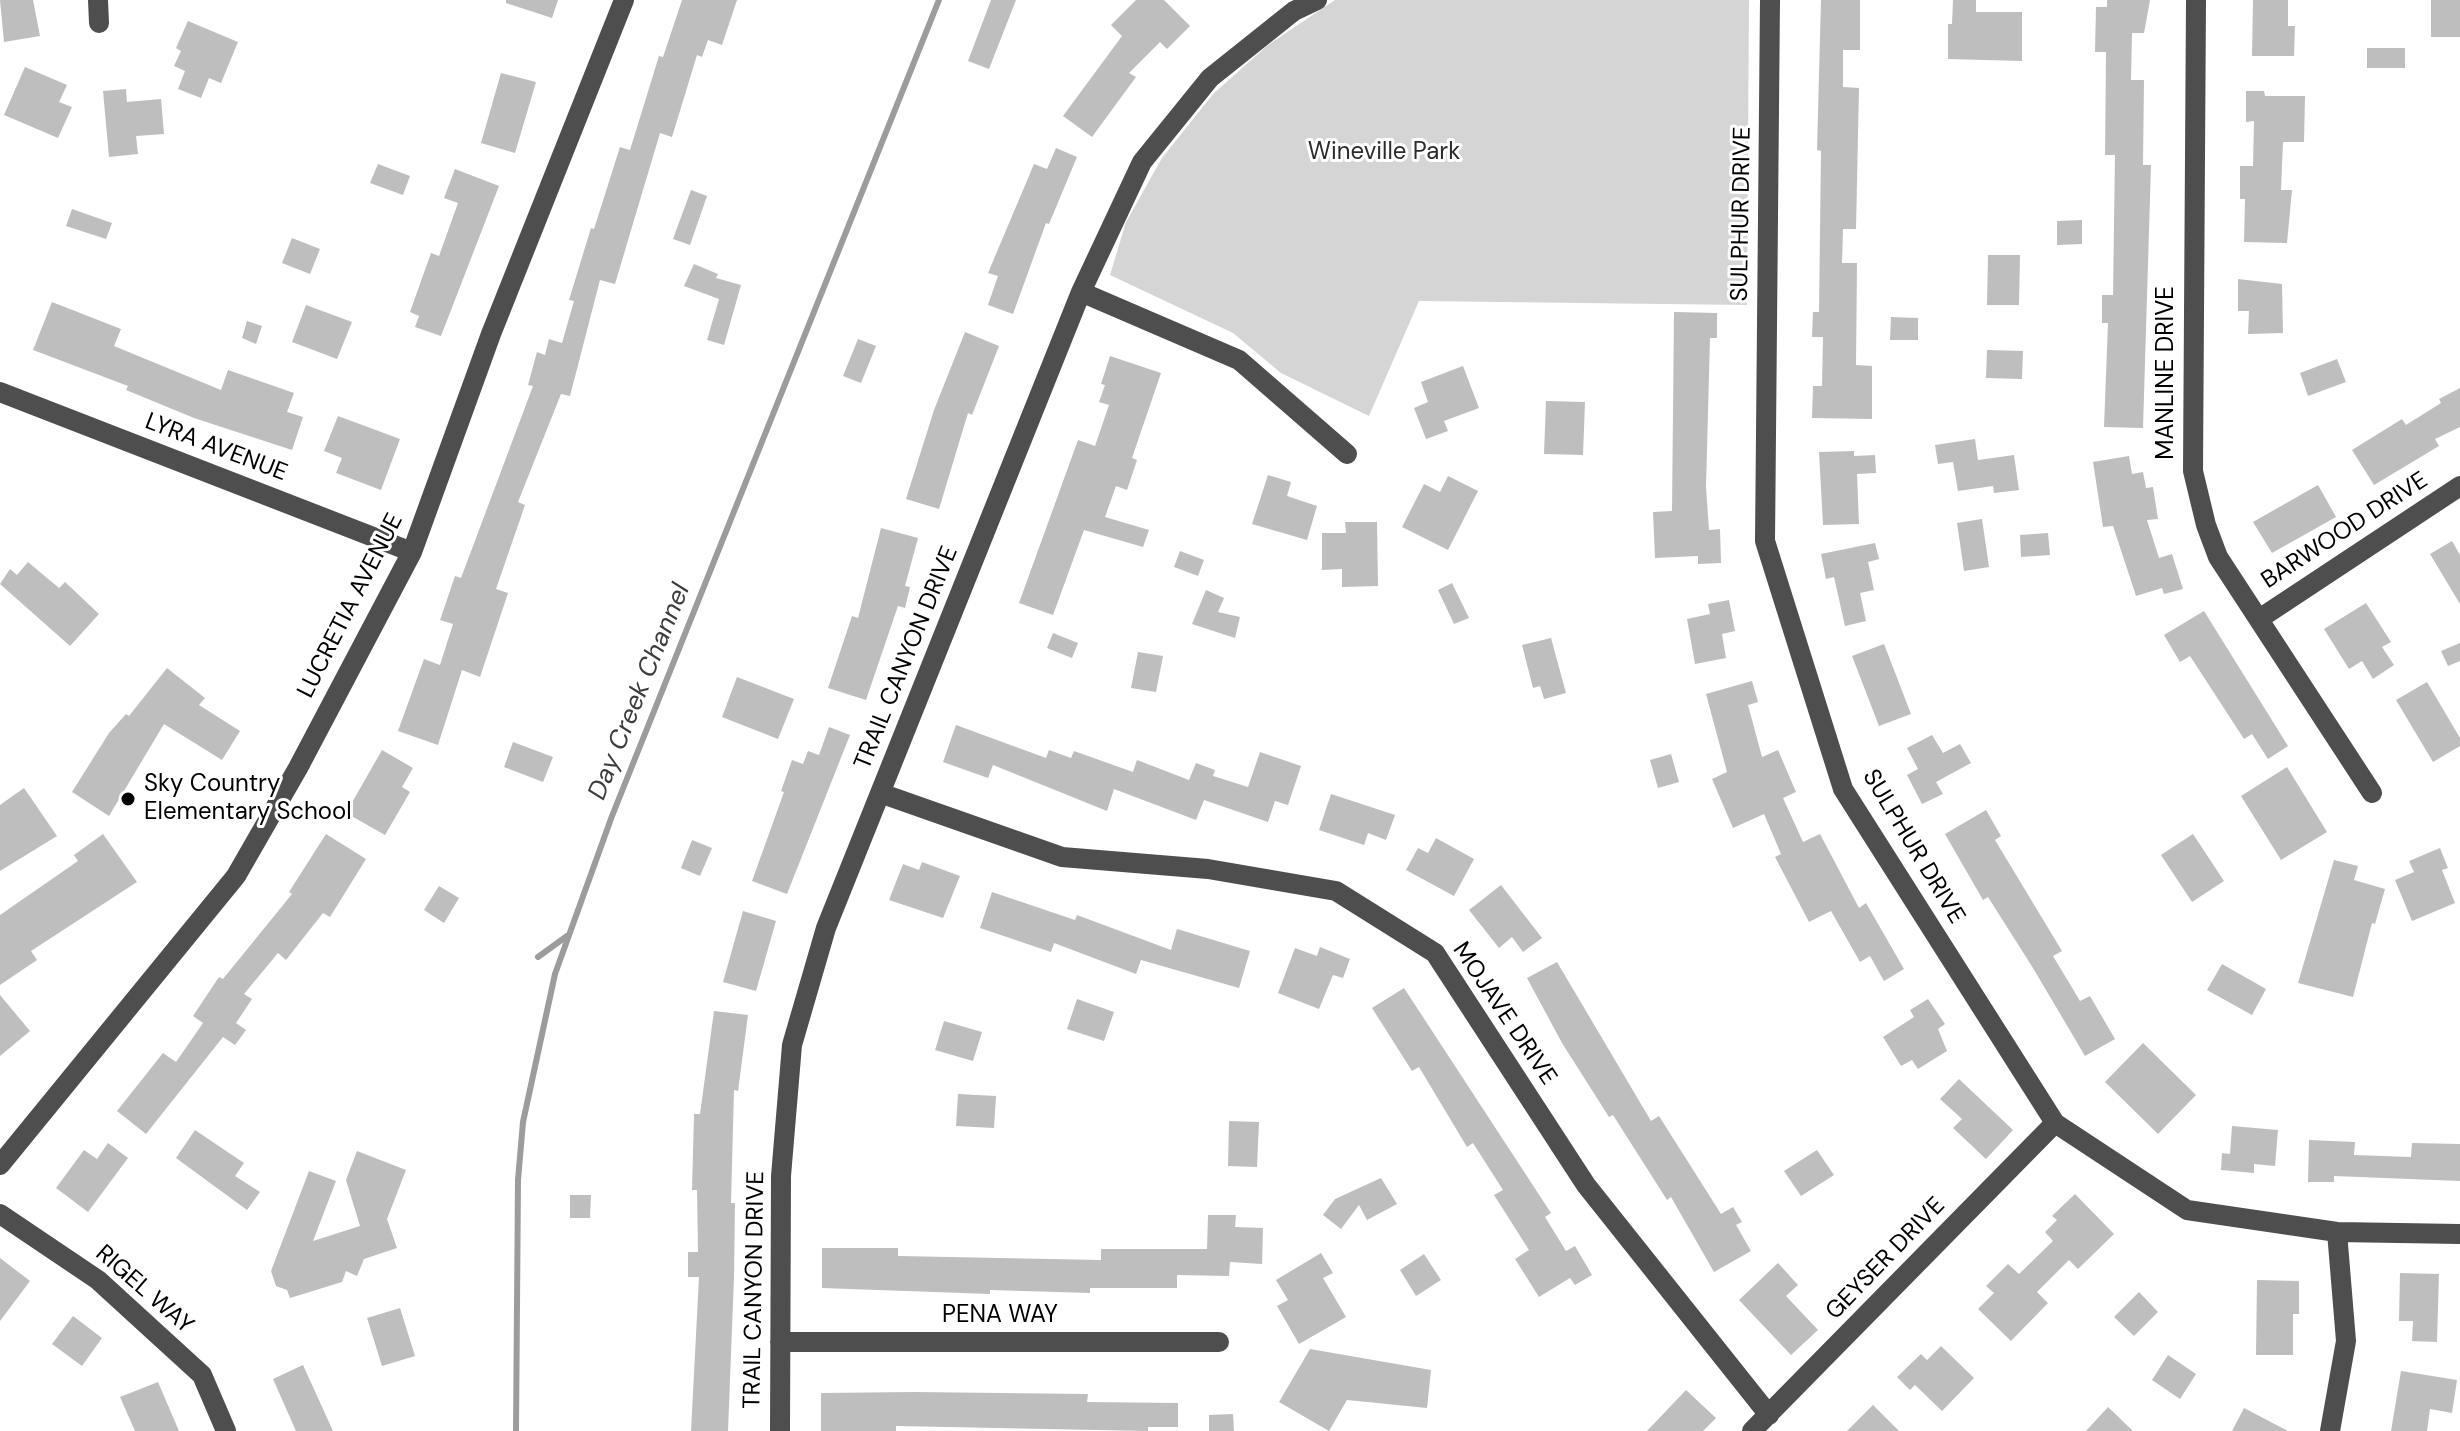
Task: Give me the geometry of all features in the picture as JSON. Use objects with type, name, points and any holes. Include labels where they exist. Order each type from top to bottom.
[{"type":"street","points":[[98,0],[99,23]]},
{"type":"street","name":"LUCRETIA AVENUE","points":[[0,1165],[236,876],[412,552],[491,334],[624,0]]},
{"type":"street","name":"TRAIL CANYON DRIVE","points":[[780,1431],[781,1176],[792,1045],[826,928],[1081,292],[1142,162],[1210,78],[1294,11],[1317,0]]},
{"type":"street","name":"SULPHUR DRIVE","points":[[1770,0],[1765,541],[1843,789],[2055,1123],[2187,1210],[2337,1232],[2460,1234]]},
{"type":"street","name":"MANLINE DRIVE","points":[[2196,0],[2190,451],[2206,525],[2218,557],[2372,793]]},
{"type":"street","points":[[1081,292],[1239,360],[1347,454]]},
{"type":"street","name":"LYRA AVENUE","points":[[0,392],[412,552]]},
{"type":"street","name":"BARWOOD DRIVE","points":[[2259,619],[2460,486]]},
{"type":"street","name":"MOJAVE DRIVE","points":[[880,793],[1062,857],[1208,869],[1336,891],[1435,953],[1586,1185],[1769,1415]]},
{"type":"street","name":"GEYSER DRIVE","points":[[1752,1431],[2055,1123]]},
{"type":"street","name":"RIGEL WAY","points":[[0,1214],[98,1280],[202,1375],[226,1431]]},
{"type":"street","points":[[2330,1431],[2346,1341],[2337,1232]]},
{"type":"street","name":"PENA WAY","points":[[780,1342],[1219,1342]]},
{"type":"green space","name":"Wineville Park","points":[[1335,0],[1749,0],[1747,305],[1419,301],[1369,416],[1281,373],[1233,333],[1110,275],[1126,222],[1162,158],[1213,94],[1268,45]]},
{"type":"building","points":[[0,0],[33,0],[40,36],[4,42]]},
{"type":"building","points":[[506,0],[558,0],[552,18],[506,3]]},
{"type":"building","points":[[682,0],[737,0],[722,45],[708,40],[702,57],[697,55],[672,137],[660,133],[615,284],[600,280],[570,396],[561,394],[518,502],[525,505],[496,589],[508,593],[480,677],[462,670],[438,745],[398,731],[424,659],[440,665],[453,624],[440,620],[455,576],[461,578],[533,386],[528,385],[537,352],[545,355],[549,339],[562,343],[574,301],[569,300],[591,228],[594,229],[620,147],[630,150],[659,56],[663,57]]},
{"type":"building","points":[[991,0],[1016,0],[989,69],[968,61]]},
{"type":"building","points":[[1136,0],[1164,0],[1190,26],[1167,49],[1160,42],[1129,73],[1136,77],[1092,137],[1063,116],[1122,36],[1111,25]]},
{"type":"building","points":[[1821,0],[1860,0],[1860,50],[1843,50],[1843,87],[1859,88],[1856,229],[1843,229],[1842,263],[1857,263],[1856,365],[1872,366],[1872,419],[1812,418],[1813,386],[1822,386],[1823,337],[1812,337],[1813,312],[1819,312],[1821,151],[1817,150]]},
{"type":"building","points":[[1953,0],[1976,0],[1976,12],[2022,12],[2022,61],[1948,59],[1948,24],[1952,24]]},
{"type":"building","points":[[2107,0],[2150,0],[2144,33],[2132,33],[2131,80],[2144,80],[2143,165],[2151,165],[2143,428],[2104,427],[2108,323],[2102,323],[2102,295],[2113,295],[2115,155],[2105,155],[2106,52],[2095,52],[2096,7],[2107,7]]},
{"type":"building","points":[[2253,0],[2288,0],[2288,26],[2295,26],[2294,56],[2252,56]]},
{"type":"building","points":[[2431,0],[2460,0],[2460,37],[2431,37]]},
{"type":"building","points":[[188,21],[238,42],[221,83],[209,78],[201,98],[178,89],[185,71],[174,66],[181,51],[176,48]]},
{"type":"building","points":[[2367,48],[2405,48],[2405,68],[2367,68]]},
{"type":"building","points":[[25,67],[67,85],[59,102],[72,107],[58,138],[4,115]]},
{"type":"building","points":[[501,73],[536,82],[515,153],[481,143]]},
{"type":"building","points":[[126,89],[127,102],[161,99],[164,134],[136,136],[138,154],[109,157],[103,91]]},
{"type":"building","points":[[2246,91],[2264,91],[2265,96],[2305,96],[2304,142],[2283,142],[2281,190],[2292,190],[2287,243],[2244,242],[2245,199],[2240,199],[2240,166],[2253,166],[2254,121],[2246,122]]},
{"type":"building","points":[[1056,148],[1077,157],[1049,224],[1046,223],[1013,314],[988,305],[998,276],[988,273],[1034,164],[1047,169]]},
{"type":"building","points":[[378,164],[410,176],[403,195],[370,183]]},
{"type":"building","points":[[455,169],[499,186],[441,336],[415,327],[419,316],[410,312],[431,253],[439,256],[458,203],[444,198]]},
{"type":"building","points":[[691,190],[707,196],[690,245],[673,239]]},
{"type":"building","points":[[72,209],[112,223],[106,239],[66,226]]},
{"type":"building","points":[[2082,220],[2082,244],[2057,245],[2057,221]]},
{"type":"building","points":[[292,238],[320,249],[310,274],[282,263]]},
{"type":"building","points":[[1988,255],[2020,255],[2019,305],[1987,305]]},
{"type":"building","points":[[694,264],[718,274],[716,278],[741,285],[724,345],[707,340],[719,299],[684,286]]},
{"type":"building","points":[[2238,279],[2282,284],[2283,333],[2248,334],[2249,311],[2238,311]]},
{"type":"building","points":[[52,302],[121,329],[114,346],[221,390],[228,370],[294,393],[287,412],[303,417],[292,450],[194,418],[126,390],[128,386],[33,350]]},
{"type":"building","points":[[306,305],[352,322],[337,359],[292,342]]},
{"type":"building","points":[[1674,312],[1717,313],[1717,338],[1710,338],[1706,487],[1709,530],[1720,529],[1721,563],[1698,564],[1698,556],[1655,558],[1653,512],[1672,511]]},
{"type":"building","points":[[1891,317],[1918,318],[1918,340],[1890,340]]},
{"type":"building","points":[[247,321],[262,326],[256,344],[242,338]]},
{"type":"building","points":[[965,332],[999,346],[972,415],[968,413],[939,509],[906,499],[934,410]]},
{"type":"building","points":[[858,339],[876,346],[861,383],[843,376]]},
{"type":"building","points":[[1987,350],[2023,351],[2022,379],[1986,378]]},
{"type":"building","points":[[1110,356],[1161,373],[1132,458],[1137,460],[1127,490],[1116,486],[1105,517],[1149,530],[1143,547],[1084,530],[1053,615],[1019,603],[1078,440],[1095,446],[1109,405],[1099,402]]},
{"type":"building","points":[[2337,359],[2346,382],[2308,396],[2300,373]]},
{"type":"building","points":[[1463,366],[1479,408],[1444,421],[1448,431],[1426,439],[1414,408],[1428,402],[1421,382]]},
{"type":"building","points":[[2460,388],[2460,427],[2435,439],[2439,446],[2374,485],[2352,450],[2402,419],[2406,425],[2441,403],[2439,399]]},
{"type":"building","points":[[1546,401],[1585,402],[1583,455],[1544,454]]},
{"type":"building","points":[[338,416],[400,439],[381,490],[336,473],[342,458],[324,451]]},
{"type":"building","points":[[1975,439],[1978,460],[2014,455],[2019,490],[1994,493],[1993,486],[1958,491],[1953,462],[1938,464],[1935,445]]},
{"type":"building","points":[[1854,451],[1854,456],[1875,455],[1876,473],[1857,474],[1859,524],[1823,525],[1819,452]]},
{"type":"building","points":[[2129,456],[2132,474],[2143,472],[2146,488],[2153,487],[2158,519],[2147,520],[2159,558],[2172,554],[2183,589],[2164,594],[2162,588],[2136,596],[2113,526],[2103,527],[2093,462]]},
{"type":"building","points":[[1268,475],[1291,482],[1287,496],[1317,506],[1307,540],[1252,524]]},
{"type":"building","points":[[1448,476],[1478,491],[1448,550],[1402,527],[1424,484],[1440,492]]},
{"type":"building","points":[[2318,485],[2336,517],[2272,553],[2253,522]]},
{"type":"building","points":[[1982,519],[1989,567],[1964,571],[1957,523]]},
{"type":"building","points":[[1345,522],[1377,522],[1378,586],[1342,587],[1342,569],[1322,570],[1322,533],[1346,533]]},
{"type":"building","points":[[881,528],[918,538],[905,586],[910,587],[905,608],[898,606],[866,700],[828,688],[852,616],[858,618]]},
{"type":"building","points":[[2048,533],[2050,555],[2021,557],[2020,535]]},
{"type":"building","points":[[2452,541],[2460,555],[2460,604],[2430,554]]},
{"type":"building","points":[[1875,543],[1879,559],[1868,562],[1874,590],[1860,593],[1866,621],[1845,626],[1834,577],[1826,579],[1821,554]]},
{"type":"building","points":[[1180,551],[1204,560],[1198,576],[1174,567]]},
{"type":"building","points":[[28,562],[59,588],[65,582],[99,614],[70,646],[0,584],[10,569],[17,575]]},
{"type":"building","points":[[1452,583],[1469,618],[1454,624],[1438,590]]},
{"type":"building","points":[[1206,590],[1224,598],[1218,612],[1240,617],[1235,638],[1192,624]]},
{"type":"building","points":[[1729,600],[1735,631],[1722,634],[1726,658],[1695,664],[1687,619],[1710,614],[1708,604]]},
{"type":"building","points":[[2366,603],[2391,642],[2382,647],[2394,665],[2373,679],[2362,661],[2349,669],[2324,629]]},
{"type":"building","points":[[2204,611],[2288,746],[2268,759],[2252,734],[2244,739],[2190,656],[2180,662],[2164,635]]},
{"type":"building","points":[[1053,633],[1078,643],[1072,658],[1047,648]]},
{"type":"building","points":[[1551,638],[1566,693],[1544,699],[1540,686],[1533,688],[1522,645]]},
{"type":"building","points":[[2460,643],[2460,661],[2448,666],[2441,651]]},
{"type":"building","points":[[1884,644],[1911,714],[1879,726],[1852,656]]},
{"type":"building","points":[[1138,652],[1163,656],[1156,692],[1131,688]]},
{"type":"building","points":[[167,668],[205,698],[199,705],[240,731],[222,760],[164,724],[109,816],[72,792],[109,733],[126,714],[129,716]]},
{"type":"building","points":[[737,677],[794,699],[778,739],[722,717]]},
{"type":"building","points":[[1752,681],[1758,702],[1748,705],[1762,757],[1778,750],[1796,792],[1783,798],[1803,842],[1820,834],[1859,908],[1866,903],[1904,969],[1884,981],[1870,956],[1860,962],[1831,911],[1809,922],[1775,857],[1781,854],[1764,814],[1733,828],[1712,779],[1727,772],[1706,694]]},
{"type":"building","points":[[2427,682],[2460,738],[2460,746],[2433,762],[2396,700]]},
{"type":"building","points":[[956,725],[1046,758],[1049,750],[1071,758],[1074,751],[1133,772],[1137,760],[1189,780],[1196,763],[1215,770],[1213,776],[1248,787],[1260,752],[1301,766],[1288,805],[1275,801],[1268,822],[1204,800],[1196,820],[1114,789],[1107,811],[993,765],[988,778],[943,762]]},
{"type":"building","points":[[829,727],[850,735],[787,894],[752,881],[784,792],[781,791],[792,760],[803,764],[808,751],[819,755]]},
{"type":"building","points":[[1932,735],[1943,753],[1960,744],[1971,763],[1936,782],[1943,794],[1922,804],[1907,775],[1918,769],[1907,748]]},
{"type":"building","points":[[513,742],[553,757],[543,782],[504,767]]},
{"type":"building","points":[[382,750],[413,768],[402,787],[410,792],[385,835],[346,813]]},
{"type":"building","points":[[1671,754],[1679,782],[1658,788],[1650,760]]},
{"type":"building","points":[[2287,767],[2327,832],[2281,860],[2241,796]]},
{"type":"building","points":[[24,788],[57,836],[0,871],[0,805]]},
{"type":"building","points":[[1331,794],[1395,815],[1386,840],[1368,833],[1364,845],[1319,830]]},
{"type":"building","points":[[1986,810],[2001,836],[1995,840],[2062,951],[2053,956],[2080,1001],[2090,996],[2115,1039],[2085,1056],[1988,897],[1983,900],[1945,834]]},
{"type":"building","points":[[103,834],[137,882],[31,951],[37,960],[0,985],[0,915],[78,861],[74,855]]},
{"type":"building","points":[[326,834],[366,859],[330,917],[323,913],[286,960],[278,953],[244,994],[252,999],[236,1023],[246,1030],[235,1045],[223,1037],[146,1134],[117,1111],[163,1053],[176,1062],[203,1023],[193,1016],[219,977],[223,979],[292,894],[289,892]]},
{"type":"building","points":[[2193,834],[2224,881],[2192,902],[2161,855]]},
{"type":"building","points":[[1436,838],[1474,859],[1454,896],[1406,870],[1418,848],[1428,853]]},
{"type":"building","points":[[692,840],[712,848],[700,876],[681,868]]},
{"type":"building","points":[[2440,848],[2448,868],[2442,870],[2455,903],[2412,921],[2395,880],[2414,872],[2409,861]]},
{"type":"building","points":[[2334,860],[2358,866],[2354,880],[2385,889],[2375,924],[2372,923],[2353,997],[2298,983]]},
{"type":"building","points":[[922,862],[960,876],[943,918],[889,900],[903,864],[919,870]]},
{"type":"building","points":[[1501,885],[1542,938],[1523,952],[1512,937],[1499,948],[1469,910]]},
{"type":"building","points":[[439,886],[459,898],[444,923],[424,910]]},
{"type":"building","points":[[992,892],[1075,920],[1077,915],[1171,950],[1177,929],[1250,951],[1239,988],[1141,960],[1136,974],[1054,943],[1051,952],[980,928]]},
{"type":"building","points":[[743,911],[776,921],[756,991],[723,982]]},
{"type":"building","points":[[1320,947],[1350,959],[1343,978],[1333,975],[1319,1009],[1278,993],[1295,948],[1317,956]]},
{"type":"building","points":[[1557,962],[1651,1121],[1659,1116],[1721,1214],[1733,1207],[1742,1222],[1736,1225],[1751,1251],[1714,1272],[1671,1197],[1667,1200],[1613,1115],[1609,1117],[1562,1043],[1527,978]]},
{"type":"building","points":[[2222,964],[2266,989],[2252,1015],[2207,990]]},
{"type":"building","points":[[1404,988],[1551,1213],[1545,1217],[1566,1251],[1575,1246],[1592,1275],[1575,1285],[1570,1278],[1539,1297],[1515,1259],[1529,1250],[1494,1195],[1503,1190],[1473,1143],[1467,1147],[1419,1067],[1412,1071],[1372,1008]]},
{"type":"building","points":[[0,995],[30,1031],[0,1056]]},
{"type":"building","points":[[1077,999],[1114,1012],[1104,1041],[1067,1029]]},
{"type":"building","points":[[1928,999],[1945,1024],[1938,1029],[1947,1051],[1918,1069],[1912,1060],[1901,1066],[1883,1037],[1914,1017],[1910,1010]]},
{"type":"building","points":[[714,1011],[748,1015],[738,1091],[734,1090],[731,1203],[735,1203],[734,1277],[728,1431],[691,1431],[699,1277],[688,1277],[688,1252],[698,1252],[697,1190],[692,1190],[694,1114],[700,1114]]},
{"type":"building","points":[[944,1021],[982,1032],[973,1061],[935,1050]]},
{"type":"building","points":[[2143,1043],[2196,1095],[2158,1134],[2105,1082]]},
{"type":"building","points":[[1959,1079],[2013,1130],[1986,1159],[1953,1128],[1962,1119],[1940,1099]]},
{"type":"building","points":[[958,1094],[996,1096],[994,1128],[956,1126]]},
{"type":"building","points":[[1229,1121],[1259,1122],[1257,1167],[1228,1166]]},
{"type":"building","points":[[2232,1126],[2278,1130],[2275,1166],[2254,1164],[2254,1173],[2221,1170],[2222,1153],[2230,1154]]},
{"type":"building","points":[[195,1130],[244,1163],[235,1176],[260,1192],[247,1210],[176,1158]]},
{"type":"building","points":[[2309,1140],[2355,1142],[2354,1155],[2411,1157],[2412,1143],[2460,1144],[2460,1181],[2334,1176],[2334,1182],[2308,1182]]},
{"type":"building","points":[[108,1143],[128,1158],[88,1212],[56,1188],[84,1150],[97,1159]]},
{"type":"building","points":[[1817,1150],[1834,1175],[1801,1196],[1784,1171]]},
{"type":"building","points":[[357,1151],[406,1170],[387,1219],[397,1248],[364,1259],[357,1276],[346,1271],[342,1282],[290,1298],[287,1290],[276,1286],[271,1271],[309,1171],[336,1181],[313,1241],[360,1226],[346,1180]]},
{"type":"building","points":[[1381,1178],[1397,1204],[1367,1220],[1359,1205],[1341,1229],[1323,1215],[1335,1199]]},
{"type":"building","points":[[2075,1194],[2114,1234],[2078,1269],[2069,1260],[2037,1292],[2048,1303],[2011,1341],[1978,1309],[1994,1293],[1986,1286],[2008,1264],[2019,1274],[2053,1241],[2045,1232],[2057,1220],[2052,1216]]},
{"type":"building","points":[[570,1195],[591,1195],[590,1218],[570,1218]]},
{"type":"building","points":[[1208,1215],[1236,1215],[1235,1227],[1263,1228],[1262,1264],[1230,1262],[1229,1276],[1177,1275],[1177,1288],[1090,1288],[1090,1293],[990,1290],[990,1294],[822,1288],[822,1248],[898,1248],[898,1256],[1101,1260],[1101,1249],[1207,1249]]},
{"type":"building","points":[[1321,1253],[1333,1273],[1323,1278],[1346,1317],[1299,1344],[1277,1306],[1288,1300],[1276,1280]]},
{"type":"building","points":[[1424,1254],[1441,1280],[1416,1296],[1400,1270]]},
{"type":"building","points":[[0,1258],[30,1281],[0,1321]]},
{"type":"building","points":[[1778,1263],[1798,1285],[1786,1296],[1818,1330],[1791,1355],[1739,1300]]},
{"type":"building","points":[[2400,1273],[2439,1274],[2437,1342],[2412,1341],[2413,1321],[2399,1321]]},
{"type":"building","points":[[2257,1280],[2299,1281],[2299,1314],[2293,1314],[2293,1355],[2256,1355]]},
{"type":"building","points":[[2139,1292],[2158,1312],[2134,1336],[2114,1317]]},
{"type":"building","points":[[400,1308],[415,1356],[382,1366],[367,1318]]},
{"type":"building","points":[[73,1316],[102,1338],[82,1366],[52,1344]]},
{"type":"building","points":[[1941,1346],[1974,1378],[1942,1411],[1915,1385],[1910,1390],[1897,1377],[1921,1354],[1927,1360]]},
{"type":"building","points":[[1310,1349],[1431,1370],[1427,1408],[1347,1400],[1329,1431],[1279,1402]]},
{"type":"building","points":[[2168,1355],[2196,1374],[2180,1399],[2152,1380]]},
{"type":"building","points":[[303,1365],[333,1431],[296,1431],[273,1379]]},
{"type":"building","points":[[2401,1371],[2457,1380],[2452,1413],[2430,1409],[2427,1431],[2391,1431]]},
{"type":"building","points":[[158,1382],[179,1431],[135,1431],[120,1397]]},
{"type":"building","points":[[1686,1390],[1716,1418],[1703,1431],[1647,1431]]},
{"type":"building","points":[[821,1393],[1088,1394],[1087,1402],[1178,1403],[1178,1427],[1148,1427],[1148,1431],[896,1426],[896,1431],[821,1431]]},
{"type":"building","points":[[1873,1405],[1899,1431],[1847,1431]]},
{"type":"building","points":[[2108,1407],[2133,1431],[2086,1431]]},
{"type":"building","points":[[2244,1408],[2288,1431],[2232,1431]]},
{"type":"building","points":[[1233,1414],[1234,1431],[1209,1431],[1209,1415]]},
{"type":"waterway","name":"Day Creek Channel","points":[[516,1431],[518,1180],[523,1122],[555,974],[612,816],[939,0]]},
{"type":"waterway","points":[[538,957],[567,936]]},
{"type":"place","name":"Sky Country Elementary School","points":[[128,799]]}]
